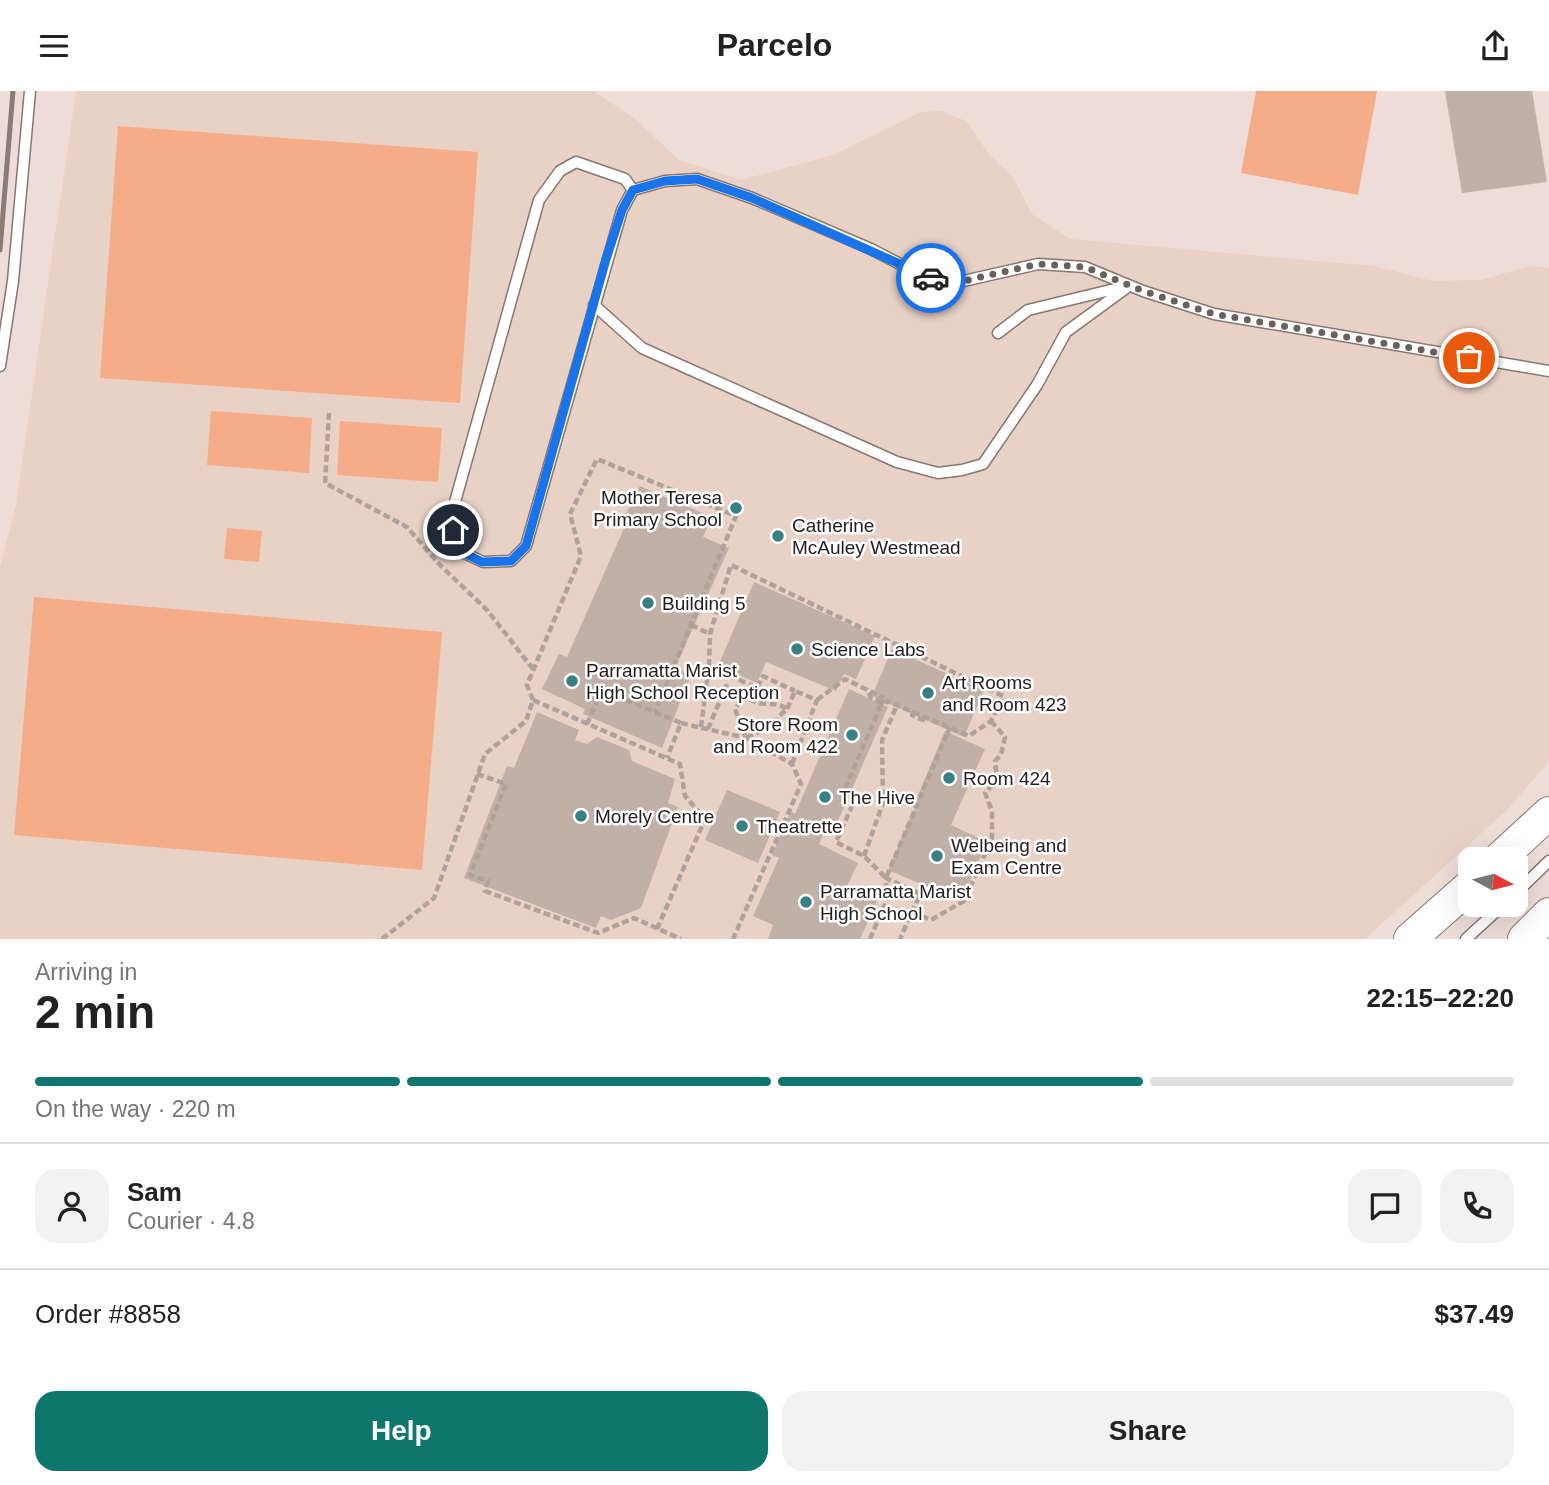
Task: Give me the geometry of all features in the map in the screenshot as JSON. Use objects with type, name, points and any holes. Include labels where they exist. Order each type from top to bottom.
[{"type":"street","points":[[1512,847],[1549,813]]},
{"type":"street","points":[[1410,939],[1458,897]]},
{"type":"street","points":[[1524,939],[1549,914]]},
{"type":"lane","points":[[0,366],[13,281],[30,91]]},
{"type":"lane","points":[[633,190],[625,179],[576,162],[560,171],[539,200],[455,502],[453,530],[462,552],[482,562],[511,561],[526,546],[622,210],[633,190],[665,181],[697,179],[764,203],[871,249],[925,277],[959,282],[1038,264],[1085,267],[1129,286],[1214,314],[1549,371]]},
{"type":"lane","points":[[594,305],[642,348],[897,463],[938,473],[984,464],[1037,385],[1066,332],[1129,286]]},
{"type":"lane","points":[[998,333],[1028,310],[1129,286]]},
{"type":"lane","points":[[1528,881],[1549,860]]},
{"type":"lane","points":[[1466,939],[1490,917]]},
{"type":"path","points":[[329,413],[326,483],[407,527],[439,564],[488,610],[534,669]]},
{"type":"path","points":[[382,939],[434,898],[485,754],[526,722],[533,700],[527,685],[581,556],[570,514],[597,459],[736,516],[655,712]]},
{"type":"path","points":[[701,727],[710,634],[731,565],[1003,696],[991,722],[969,736],[883,701],[867,689],[845,679],[817,700],[792,764]]},
{"type":"path","points":[[691,625],[710,634]]},
{"type":"path","points":[[709,666],[757,688],[763,676],[817,700]]},
{"type":"path","points":[[708,729],[726,686],[757,703],[779,703],[788,709]]},
{"type":"path","points":[[867,689],[871,698],[885,704],[887,701],[951,726],[886,878],[887,899],[870,939]]},
{"type":"path","points":[[587,724],[603,690],[681,723],[746,738],[792,764],[801,784],[733,939]]},
{"type":"path","points":[[746,738],[776,724],[778,717],[788,709],[795,691]]},
{"type":"path","points":[[744,696],[735,709],[746,738]]},
{"type":"path","points":[[533,700],[680,764],[685,796],[705,819],[657,929]]},
{"type":"path","points":[[883,701],[844,791],[856,797],[836,842],[864,856],[886,878],[920,894],[900,939]]},
{"type":"path","points":[[864,856],[883,803],[882,740],[897,705]]},
{"type":"path","points":[[912,912],[931,920],[964,901],[992,838],[992,811],[985,793],[997,780],[995,761],[1001,755],[1005,737],[991,722]]},
{"type":"path","points":[[667,758],[681,723]]},
{"type":"path","points":[[477,774],[506,784],[470,875],[488,881],[485,891],[598,933],[634,918],[681,939]]},
{"type":"shaded area","name":"Catherine McAuley Westmead","points":[[76,91],[593,91],[633,117],[679,160],[741,180],[833,155],[921,112],[942,111],[966,121],[989,154],[1013,177],[1032,214],[1070,239],[1374,266],[1433,281],[1481,280],[1529,266],[1549,268],[1549,761],[1509,808],[1466,847],[1458,847],[1458,854],[1365,939],[0,939],[0,567],[16,505]]},
{"type":"shaded area","points":[[1256,91],[1377,91],[1358,195],[1241,173]]},
{"type":"shaded area","points":[[118,126],[478,152],[460,403],[100,378]]},
{"type":"shaded area","points":[[211,411],[312,418],[309,473],[207,465]]},
{"type":"shaded area","points":[[340,421],[442,428],[438,482],[337,475]]},
{"type":"shaded area","points":[[227,528],[262,531],[259,562],[224,559]]},
{"type":"shaded area","points":[[34,597],[442,632],[422,870],[14,835]]},
{"type":"building","points":[[1445,91],[1532,91],[1547,182],[1462,193]]},
{"type":"building","name":"Building 5","points":[[640,486],[712,517],[703,537],[729,548],[675,668],[691,675],[662,748],[583,714],[585,709],[542,689],[559,654],[567,657],[629,517],[640,521],[626,514]]},
{"type":"building","name":"Science Labs","points":[[754,582],[875,636],[856,679],[844,674],[836,691],[766,662],[757,683],[718,666]]},
{"type":"building","name":"Art Rooms and Room 423","points":[[892,649],[984,690],[964,737],[872,696]]},
{"type":"building","points":[[849,689],[888,707],[833,832],[826,829],[819,844],[858,863],[847,886],[878,899],[860,939],[768,939],[773,925],[753,916],[779,858],[772,855],[791,811],[795,814]]},
{"type":"building","name":"Morely Centre","points":[[537,712],[579,730],[575,740],[587,744],[597,737],[629,750],[632,761],[675,779],[668,803],[678,807],[641,908],[611,920],[601,916],[596,928],[464,878],[507,766],[514,768]]},
{"type":"building","points":[[945,731],[985,749],[951,825],[987,842],[961,901],[888,870],[914,809],[922,812],[913,807]]},
{"type":"building","name":"Theatrette","points":[[727,790],[780,812],[758,863],[705,840]]},
{"type":"railway","points":[[0,250],[13,91]]},
{"type":"way so far","points":[[931,278],[959,282],[1038,264],[1085,267],[1143,291],[1214,314],[1469,358]]},
{"type":"place","name":"Mother Teresa Primary School","points":[[736,508]]},
{"type":"place","name":"Catherine McAuley Westmead","points":[[778,536]]},
{"type":"place","name":"Building 5","points":[[648,603]]},
{"type":"place","name":"Science Labs","points":[[797,649]]},
{"type":"place","name":"Parramatta Marist High School Reception","points":[[572,681]]},
{"type":"place","name":"Art Rooms and Room 423","points":[[928,693]]},
{"type":"place","name":"Store Room and Room 422","points":[[852,735]]},
{"type":"place","name":"Room 424","points":[[949,778]]},
{"type":"place","name":"The Hive","points":[[825,797]]},
{"type":"place","name":"Morely Centre","points":[[581,816]]},
{"type":"place","name":"Theatrette","points":[[742,826]]},
{"type":"place","name":"Welbeing and Exam Centre","points":[[937,856]]},
{"type":"place","name":"Parramatta Marist High School","points":[[806,902]]},
{"type":"route","points":[[453,530],[462,552],[482,562],[511,561],[526,546],[606,259],[622,210],[633,190],[665,181],[697,179],[752,198],[931,278]]}]
